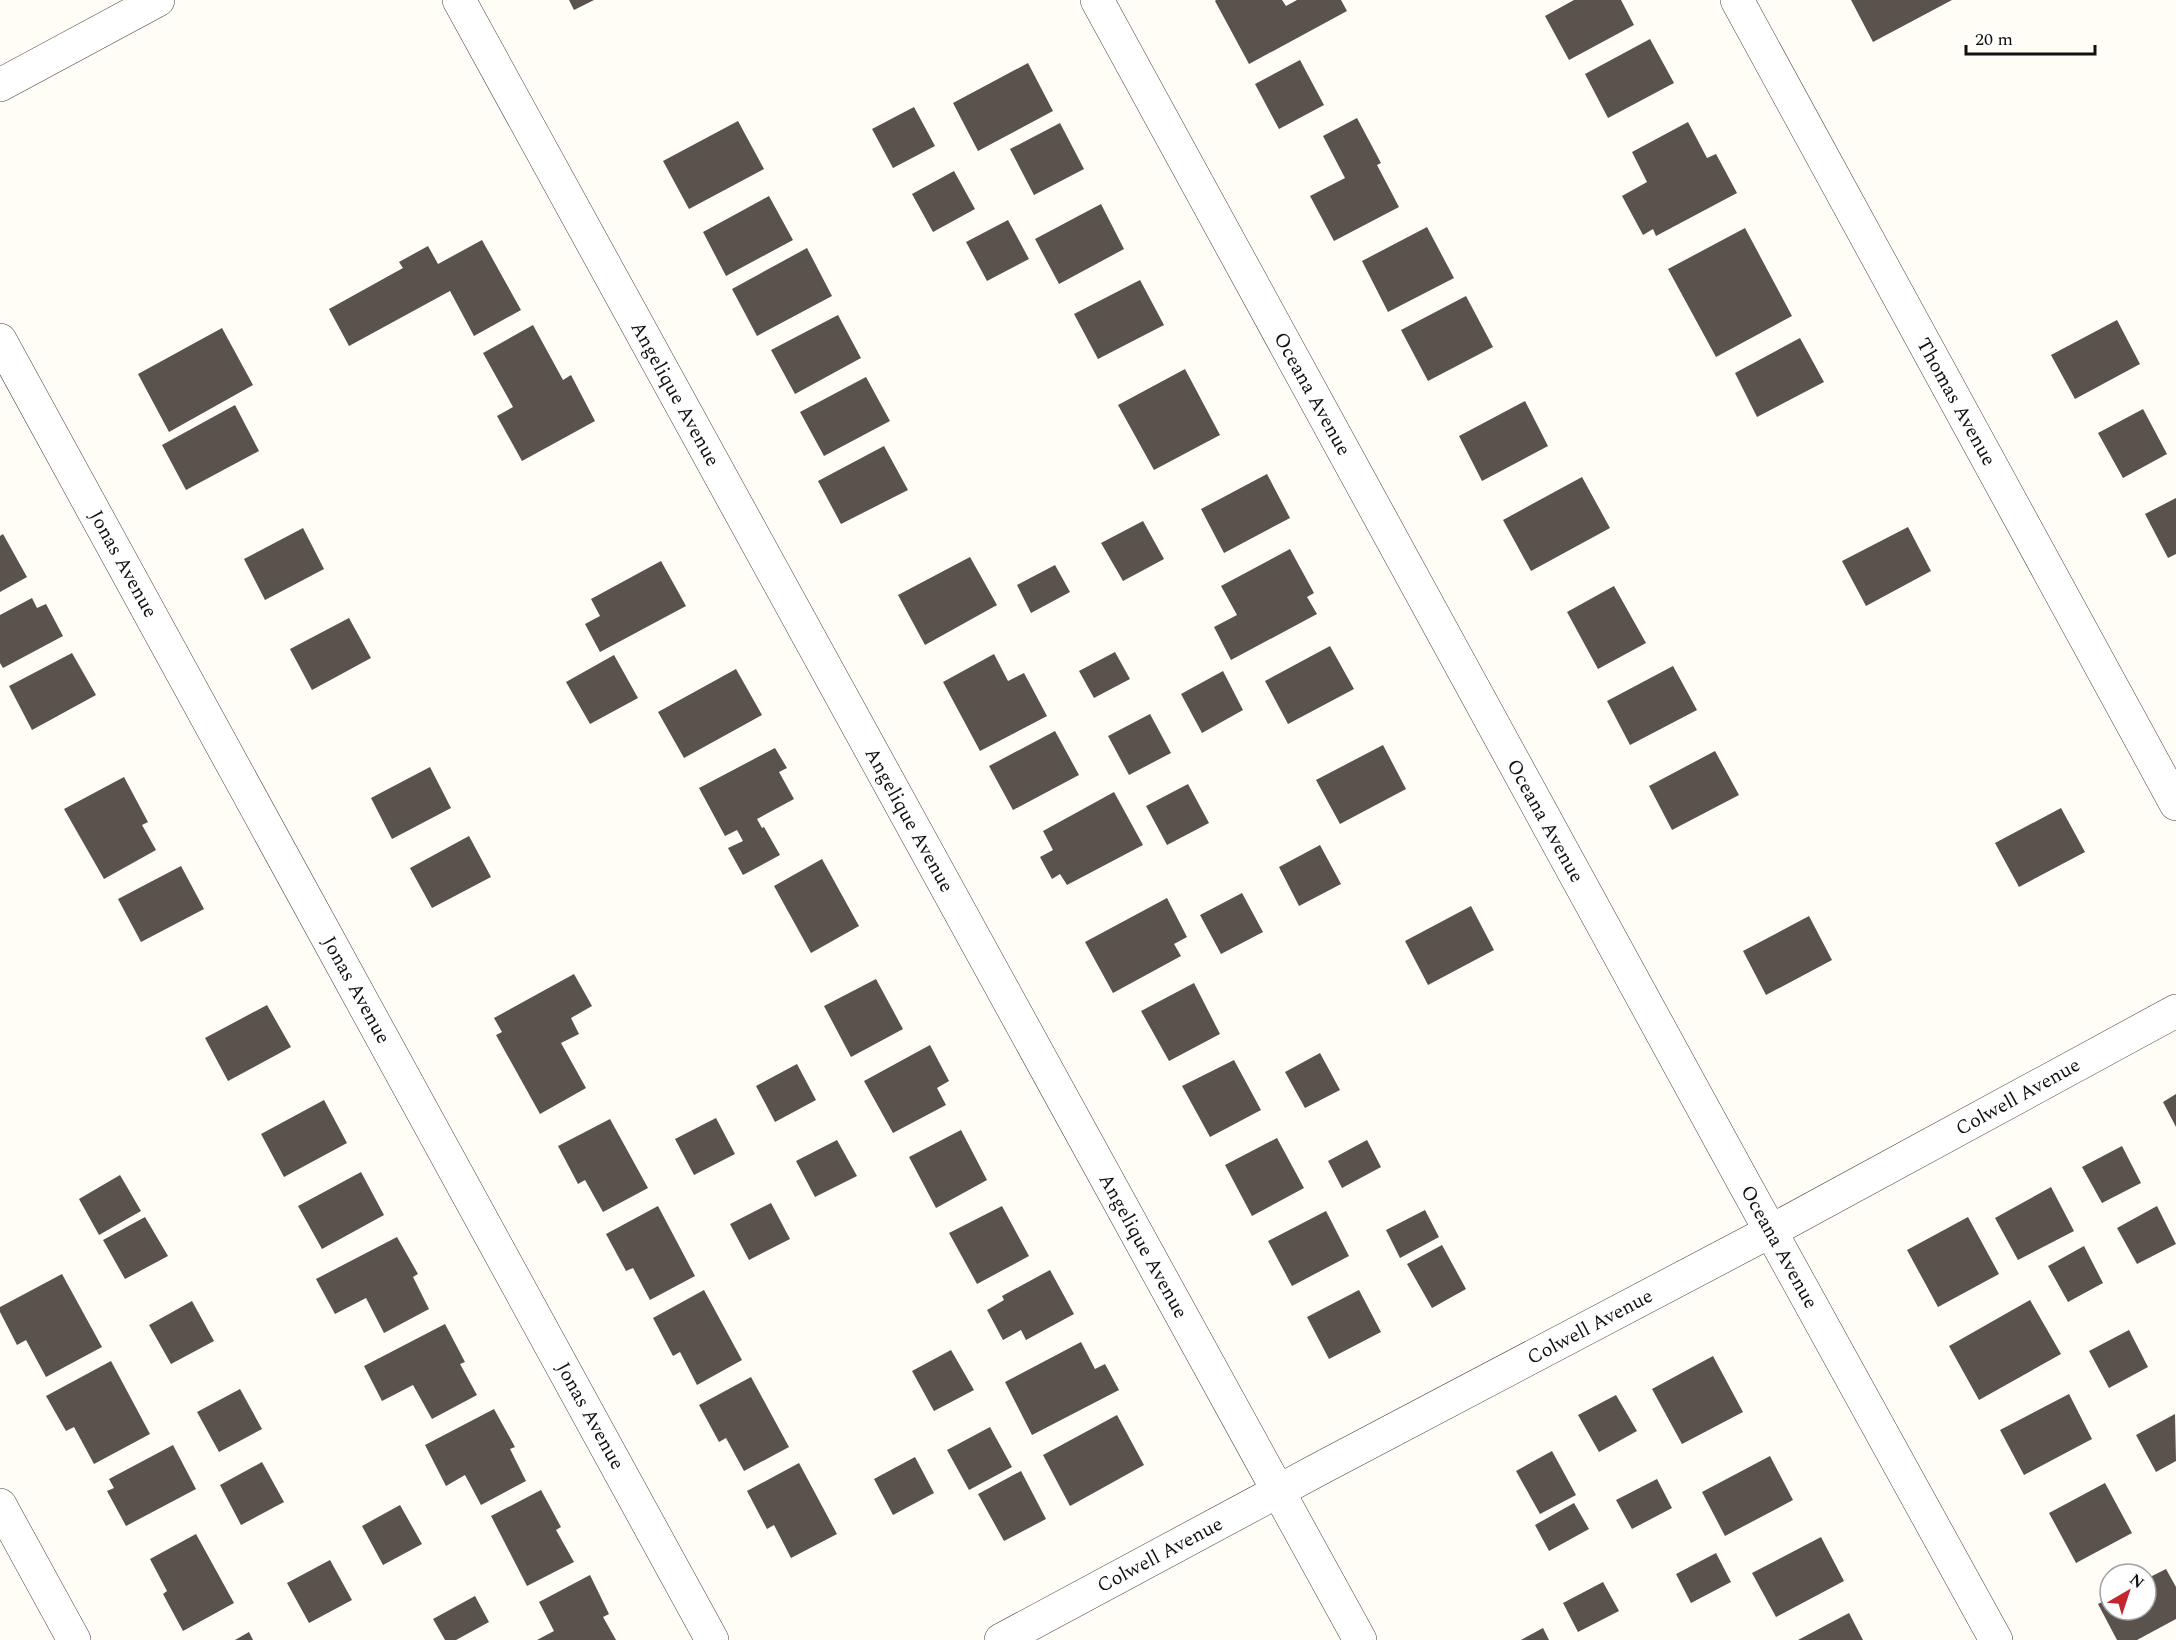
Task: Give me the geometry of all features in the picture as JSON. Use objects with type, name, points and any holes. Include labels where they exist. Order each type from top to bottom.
[{"type":"street","points":[[0,85],[158,0]]},
{"type":"street","name":"Angelique Avenue","points":[[459,0],[1360,1640]]},
{"type":"street","name":"Oceana Avenue","points":[[1096,0],[1996,1640]]},
{"type":"street","name":"Thomas Avenue","points":[[1737,0],[2176,804]]},
{"type":"street","name":"Jonas Avenue","points":[[0,340],[712,1640]]},
{"type":"street","name":"Colwell Avenue","points":[[1001,1640],[1771,1232],[2176,1011]]},
{"type":"street","points":[[0,1505],[74,1640]]},
{"type":"building","points":[[569,0],[594,0],[574,10]]},
{"type":"building","points":[[1216,0],[1282,0],[1286,6],[1297,0],[1341,0],[1347,11],[1249,64]]},
{"type":"building","points":[[1574,0],[1621,0],[1634,25],[1569,60],[1545,16]]},
{"type":"building","points":[[1851,0],[1952,0],[1873,42]]},
{"type":"building","points":[[1650,39],[1674,83],[1608,118],[1585,74]]},
{"type":"building","points":[[1300,60],[1324,105],[1279,129],[1255,84]]},
{"type":"building","points":[[1028,63],[1053,111],[978,151],[953,103]]},
{"type":"building","points":[[914,107],[935,146],[893,168],[872,129]]},
{"type":"building","points":[[1357,118],[1381,163],[1377,165],[1399,207],[1334,241],[1310,196],[1345,178],[1323,136]]},
{"type":"building","points":[[738,121],[764,169],[689,209],[663,161]]},
{"type":"building","points":[[1688,122],[1707,158],[1716,154],[1737,193],[1656,236],[1653,229],[1643,235],[1622,196],[1647,182],[1632,152]]},
{"type":"building","points":[[1060,123],[1084,169],[1034,195],[1010,149]]},
{"type":"building","points":[[954,171],[975,209],[933,232],[912,194]]},
{"type":"building","points":[[769,196],[793,240],[726,276],[703,232]]},
{"type":"building","points":[[1101,204],[1124,249],[1059,284],[1035,239]]},
{"type":"building","points":[[1008,220],[1029,259],[987,281],[966,242]]},
{"type":"building","points":[[1427,227],[1454,278],[1388,312],[1362,261]]},
{"type":"building","points":[[1745,228],[1792,316],[1716,357],[1668,269]]},
{"type":"building","points":[[482,240],[521,310],[474,336],[450,291],[349,346],[329,309],[403,268],[399,262],[428,246],[438,264]]},
{"type":"building","points":[[807,248],[832,296],[757,336],[732,289]]},
{"type":"building","points":[[1140,280],[1164,325],[1098,359],[1074,314]]},
{"type":"building","points":[[1466,296],[1493,347],[1428,381],[1401,330]]},
{"type":"building","points":[[838,315],[861,358],[795,394],[771,350]]},
{"type":"building","points":[[2117,320],[2140,364],[2075,399],[2051,355]]},
{"type":"building","points":[[533,325],[563,380],[571,375],[595,421],[522,461],[497,416],[513,407],[483,353]]},
{"type":"building","points":[[222,328],[253,385],[169,432],[138,374]]},
{"type":"building","points":[[1800,338],[1824,382],[1757,417],[1735,373]]},
{"type":"building","points":[[1185,369],[1220,435],[1154,470],[1118,405]]},
{"type":"building","points":[[866,377],[890,421],[824,456],[800,412]]},
{"type":"building","points":[[1525,401],[1548,446],[1482,481],[1459,436]]},
{"type":"building","points":[[235,405],[259,451],[186,490],[162,445]]},
{"type":"building","points":[[2143,409],[2167,454],[2123,478],[2098,433]]},
{"type":"building","points":[[884,446],[908,490],[841,524],[818,481]]},
{"type":"building","points":[[1267,474],[1290,518],[1224,553],[1201,509]]},
{"type":"building","points":[[1582,477],[1610,528],[1531,571],[1503,520]]},
{"type":"building","points":[[2176,498],[2176,554],[2168,558],[2145,514]]},
{"type":"building","points":[[1143,521],[1164,559],[1123,581],[1101,543]]},
{"type":"building","points":[[1908,527],[1931,571],[1866,606],[1842,561]]},
{"type":"building","points":[[303,528],[324,569],[265,600],[244,559]]},
{"type":"building","points":[[3,534],[27,577],[0,592],[0,536]]},
{"type":"building","points":[[1290,549],[1314,593],[1307,597],[1317,614],[1231,660],[1214,627],[1237,615],[1221,586]]},
{"type":"building","points":[[970,557],[997,605],[925,645],[898,595]]},
{"type":"building","points":[[661,561],[686,606],[600,652],[585,624],[600,616],[591,599]]},
{"type":"building","points":[[1055,565],[1070,592],[1031,613],[1017,585]]},
{"type":"building","points":[[1614,586],[1646,643],[1598,669],[1567,612]]},
{"type":"building","points":[[32,598],[37,608],[46,604],[63,636],[3,668],[0,663],[0,615]]},
{"type":"building","points":[[349,618],[371,658],[312,690],[290,649]]},
{"type":"building","points":[[1330,646],[1354,689],[1288,724],[1265,681]]},
{"type":"building","points":[[1115,652],[1130,679],[1094,698],[1079,671]]},
{"type":"building","points":[[72,653],[96,695],[32,730],[9,686]]},
{"type":"building","points":[[994,654],[1008,681],[1024,673],[1047,716],[980,751],[943,682]]},
{"type":"building","points":[[614,655],[638,698],[590,724],[566,682]]},
{"type":"building","points":[[1673,666],[1697,710],[1630,745],[1607,701]]},
{"type":"building","points":[[736,669],[762,715],[684,758],[658,712]]},
{"type":"building","points":[[1223,671],[1243,710],[1202,733],[1181,694]]},
{"type":"building","points":[[1150,714],[1171,753],[1129,775],[1108,736]]},
{"type":"building","points":[[1055,731],[1079,775],[1013,810],[989,766]]},
{"type":"building","points":[[1383,745],[1406,789],[1340,824],[1316,780]]},
{"type":"building","points":[[775,748],[787,768],[779,772],[794,799],[757,819],[780,855],[743,875],[728,848],[743,841],[737,830],[725,836],[699,788]]},
{"type":"building","points":[[1715,751],[1739,795],[1672,830],[1649,786]]},
{"type":"building","points":[[430,767],[451,808],[392,839],[371,798]]},
{"type":"building","points":[[124,777],[148,822],[142,825],[156,850],[104,879],[64,809]]},
{"type":"building","points":[[1188,784],[1209,823],[1167,845],[1146,806]]},
{"type":"building","points":[[1114,792],[1143,845],[1067,885],[1060,874],[1052,879],[1040,857],[1053,850],[1043,831]]},
{"type":"building","points":[[2061,808],[2085,852],[2019,887],[1995,843]]},
{"type":"building","points":[[469,836],[491,877],[432,908],[410,868]]},
{"type":"building","points":[[1320,845],[1341,884],[1299,906],[1279,867]]},
{"type":"building","points":[[822,859],[859,926],[811,953],[774,886]]},
{"type":"building","points":[[181,866],[204,909],[141,942],[118,899]]},
{"type":"building","points":[[1242,893],[1263,932],[1221,954],[1200,915]]},
{"type":"building","points":[[1167,898],[1187,937],[1174,944],[1181,956],[1113,993],[1085,942]]},
{"type":"building","points":[[1471,906],[1494,950],[1428,985],[1405,941]]},
{"type":"building","points":[[1809,916],[1832,960],[1766,995],[1743,951]]},
{"type":"building","points":[[574,974],[592,1006],[571,1018],[579,1034],[561,1043],[586,1088],[540,1114],[496,1035],[502,1032],[494,1018]]},
{"type":"building","points":[[876,979],[903,1029],[851,1057],[824,1006]]},
{"type":"building","points":[[1194,983],[1220,1034],[1169,1061],[1141,1011]]},
{"type":"building","points":[[267,1005],[291,1047],[228,1081],[205,1038]]},
{"type":"building","points":[[930,1045],[949,1081],[937,1088],[946,1105],[893,1133],[864,1081]]},
{"type":"building","points":[[1320,1053],[1340,1090],[1305,1108],[1285,1072]]},
{"type":"building","points":[[1234,1060],[1261,1110],[1210,1137],[1182,1086]]},
{"type":"building","points":[[797,1064],[816,1100],[775,1122],[756,1086]]},
{"type":"building","points":[[2176,1094],[2176,1127],[2163,1102]]},
{"type":"building","points":[[324,1100],[347,1143],[284,1177],[261,1134]]},
{"type":"building","points":[[716,1118],[735,1154],[694,1175],[675,1139]]},
{"type":"building","points":[[610,1119],[648,1188],[603,1212],[585,1180],[578,1184],[558,1146]]},
{"type":"building","points":[[961,1130],[987,1180],[936,1208],[909,1157]]},
{"type":"building","points":[[1277,1138],[1304,1188],[1252,1216],[1225,1165]]},
{"type":"building","points":[[837,1140],[857,1176],[815,1197],[796,1161]]},
{"type":"building","points":[[1367,1140],[1381,1167],[1342,1188],[1328,1161]]},
{"type":"building","points":[[2122,1146],[2141,1183],[2102,1203],[2082,1167]]},
{"type":"building","points":[[361,1172],[384,1215],[322,1249],[298,1206]]},
{"type":"building","points":[[120,1175],[141,1211],[99,1235],[79,1199]]},
{"type":"building","points":[[2051,1187],[2074,1231],[2018,1260],[1995,1218]]},
{"type":"building","points":[[771,1203],[790,1239],[749,1260],[730,1224]]},
{"type":"building","points":[[658,1206],[695,1276],[650,1300],[633,1268],[626,1271],[606,1234]]},
{"type":"building","points":[[1002,1206],[1029,1256],[977,1284],[949,1233]]},
{"type":"building","points":[[2157,1206],[2176,1244],[2137,1264],[2117,1228]]},
{"type":"building","points":[[1425,1210],[1439,1237],[1400,1258],[1386,1230]]},
{"type":"building","points":[[1326,1211],[1349,1256],[1292,1286],[1268,1241]]},
{"type":"building","points":[[145,1217],[168,1256],[125,1279],[103,1240]]},
{"type":"building","points":[[1968,1217],[1999,1274],[1938,1307],[1907,1250]]},
{"type":"building","points":[[397,1237],[418,1274],[413,1277],[429,1309],[384,1333],[366,1298],[335,1314],[316,1279]]},
{"type":"building","points":[[1442,1245],[1466,1289],[1432,1308],[1407,1264]]},
{"type":"building","points":[[2084,1246],[2103,1283],[2068,1302],[2048,1266]]},
{"type":"building","points":[[1050,1270],[1074,1314],[1026,1340],[1021,1330],[1003,1340],[987,1310],[1004,1300],[1002,1296]]},
{"type":"building","points":[[62,1274],[102,1347],[46,1377],[26,1340],[17,1345],[0,1312],[0,1307]]},
{"type":"building","points":[[704,1290],[742,1360],[697,1385],[680,1352],[673,1356],[653,1318]]},
{"type":"building","points":[[1359,1290],[1381,1332],[1329,1359],[1307,1317]]},
{"type":"building","points":[[2030,1300],[2061,1354],[1979,1400],[1949,1346]]},
{"type":"building","points":[[192,1301],[214,1341],[171,1364],[149,1325]]},
{"type":"building","points":[[445,1324],[465,1362],[460,1364],[477,1395],[432,1419],[413,1385],[382,1401],[364,1366]]},
{"type":"building","points":[[2129,1330],[2148,1367],[2109,1388],[2089,1351]]},
{"type":"building","points":[[1081,1342],[1095,1369],[1105,1364],[1119,1390],[1032,1435],[1005,1382]]},
{"type":"building","points":[[951,1350],[974,1390],[934,1411],[912,1371]]},
{"type":"building","points":[[1713,1356],[1743,1412],[1682,1444],[1652,1389]]},
{"type":"building","points":[[111,1361],[150,1434],[94,1464],[74,1427],[66,1431],[46,1396]]},
{"type":"building","points":[[751,1377],[789,1447],[744,1471],[726,1438],[719,1442],[699,1405]]},
{"type":"building","points":[[240,1389],[262,1429],[219,1452],[197,1412]]},
{"type":"building","points":[[2069,1394],[2092,1439],[2024,1475],[2000,1430]]},
{"type":"building","points":[[1616,1395],[1637,1431],[1599,1452],[1578,1415]]},
{"type":"building","points":[[494,1409],[515,1447],[510,1449],[526,1481],[481,1505],[465,1475],[446,1486],[425,1445]]},
{"type":"building","points":[[2175,1414],[2176,1461],[2156,1472],[2136,1435]]},
{"type":"building","points":[[1117,1415],[1144,1465],[1070,1506],[1043,1455]]},
{"type":"building","points":[[990,1427],[1012,1467],[969,1490],[947,1450]]},
{"type":"building","points":[[173,1445],[196,1489],[126,1526],[107,1491],[114,1488],[109,1479]]},
{"type":"building","points":[[1552,1451],[1576,1495],[1540,1514],[1516,1471]]},
{"type":"building","points":[[1770,1456],[1793,1500],[1725,1536],[1702,1492]]},
{"type":"building","points":[[915,1457],[934,1493],[893,1515],[874,1479]]},
{"type":"building","points":[[262,1462],[284,1502],[241,1525],[220,1485]]},
{"type":"building","points":[[799,1463],[837,1534],[791,1558],[774,1525],[767,1529],[747,1491]]},
{"type":"building","points":[[1021,1471],[1046,1519],[1004,1541],[978,1494]]},
{"type":"building","points":[[1657,1479],[1672,1508],[1632,1529],[1616,1500]]},
{"type":"building","points":[[2105,1483],[2132,1533],[2076,1563],[2049,1513]]},
{"type":"building","points":[[541,1490],[561,1527],[556,1530],[574,1562],[527,1586],[491,1516]]},
{"type":"building","points":[[1574,1503],[1589,1529],[1549,1551],[1535,1525]]},
{"type":"building","points":[[400,1505],[422,1544],[383,1565],[362,1526]]},
{"type":"building","points":[[196,1534],[234,1603],[183,1631],[163,1594],[167,1591],[150,1559]]},
{"type":"building","points":[[1821,1537],[1844,1581],[1776,1617],[1752,1573]]},
{"type":"building","points":[[1716,1553],[1731,1582],[1691,1603],[1676,1574]]},
{"type":"building","points":[[330,1560],[352,1600],[309,1623],[287,1583]]},
{"type":"building","points":[[2166,1569],[2176,1587],[2176,1619],[2137,1640],[2117,1640],[2108,1622],[2158,1622],[2158,1573]]},
{"type":"building","points":[[590,1575],[609,1614],[603,1617],[616,1640],[537,1640],[554,1631],[539,1602]]},
{"type":"building","points":[[1603,1582],[1619,1611],[1578,1632],[1563,1603]]},
{"type":"building","points":[[475,1596],[489,1622],[456,1640],[445,1640],[433,1619]]},
{"type":"building","points":[[1849,1613],[1863,1640],[1798,1640]]},
{"type":"building","points":[[1543,1628],[1549,1640],[1521,1640]]},
{"type":"building","points":[[249,1632],[253,1640],[235,1640]]}]
